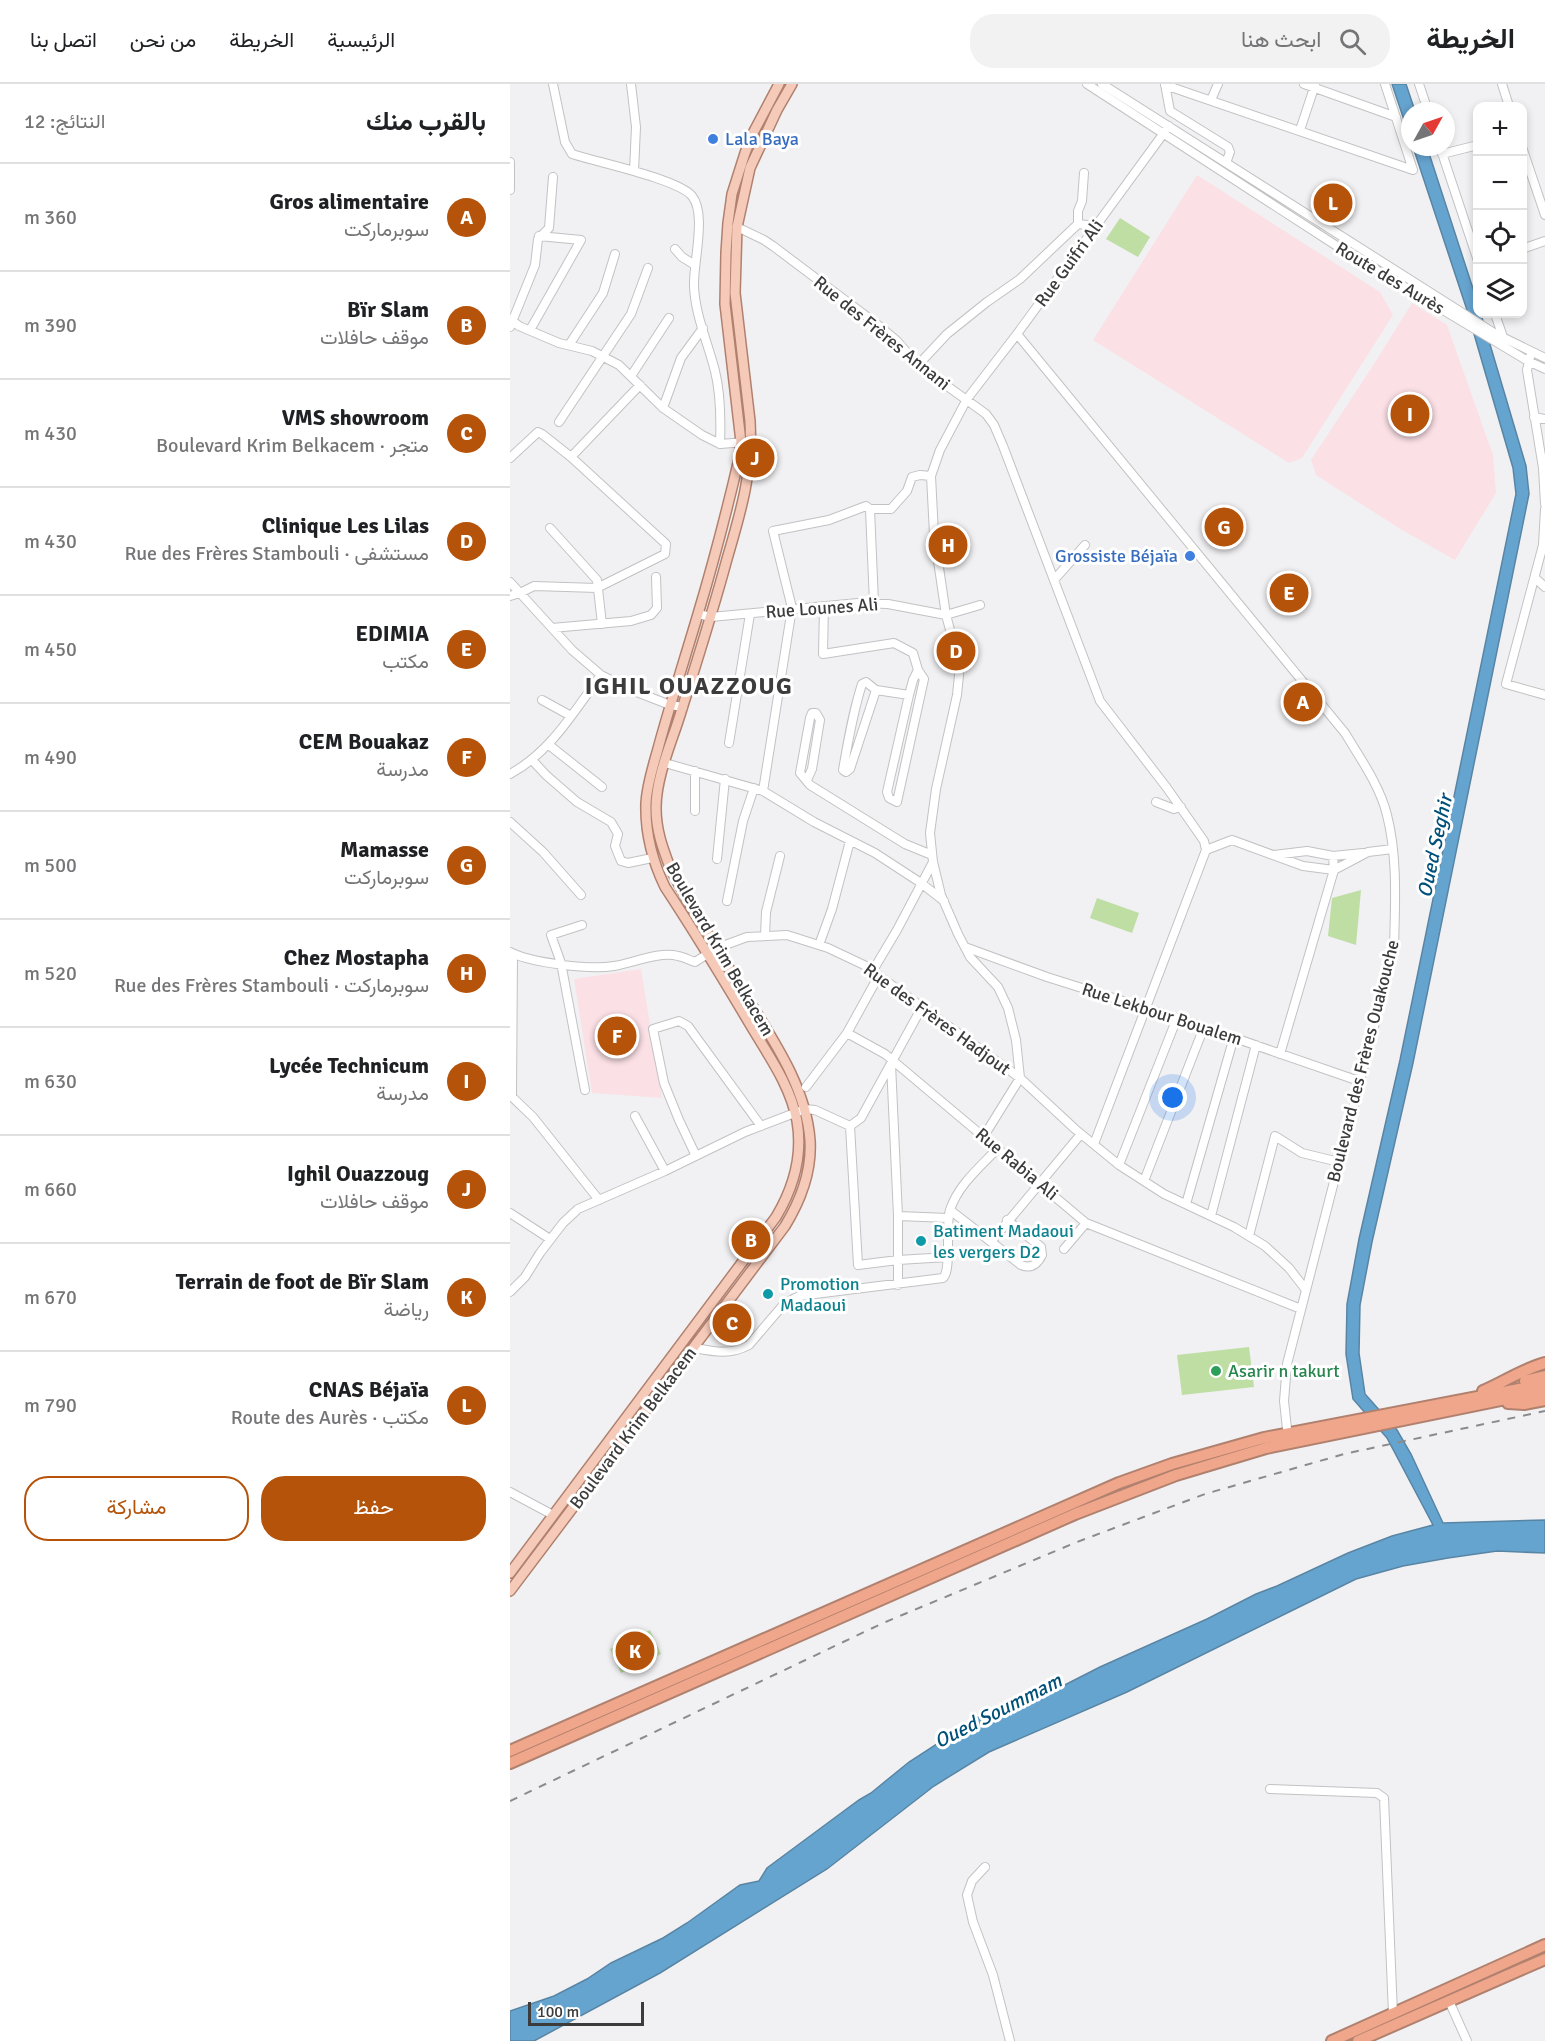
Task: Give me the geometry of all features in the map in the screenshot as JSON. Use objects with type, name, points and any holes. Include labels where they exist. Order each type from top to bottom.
[{"type":"highway","points":[[1466,1399],[1522,1371],[1545,1363]]},
{"type":"highway","points":[[510,1751],[1119,1483],[1212,1452],[1394,1416],[1466,1399],[1545,1376]]},
{"type":"highway","points":[[1493,1402],[1545,1384]]},
{"type":"highway","points":[[1466,1399],[1545,1391]]},
{"type":"highway","points":[[1394,1416],[1493,1402],[1524,1404],[1545,1400]]},
{"type":"highway","points":[[510,1763],[1075,1514],[1176,1475],[1266,1448],[1288,1438]]},
{"type":"highway","points":[[1332,2041],[1545,1945]]},
{"type":"highway","points":[[1358,2041],[1545,1959]]},
{"type":"main road","name":"Boulevard Krim Belkacem","points":[[510,1573],[766,1230],[787,1198],[799,1159],[797,1122],[786,1087],[665,887],[652,858],[646,802],[670,705],[699,614],[732,490],[741,442],[725,304],[726,243],[732,194],[752,135],[780,84]]},
{"type":"main road","name":"Boulevard Krim Belkacem","points":[[510,1592],[785,1226],[798,1206],[810,1163],[806,1109],[787,1065],[682,890],[662,847],[656,806],[665,763],[711,617],[749,475],[751,442],[735,293],[737,227],[750,168],[790,84]]},
{"type":"street","points":[[553,84],[565,142],[572,154],[634,171],[686,191],[694,199],[699,216],[694,288],[697,310],[716,373],[721,414],[720,444]]},
{"type":"street","points":[[631,84],[636,127],[634,171]]},
{"type":"street","name":"Route des Aurès","points":[[1087,84],[1226,163],[1528,361],[1545,369]]},
{"type":"street","name":"Route des Aurès","points":[[1102,84],[1347,252],[1455,312]]},
{"type":"street","points":[[1226,163],[1229,156],[1228,147],[1170,111],[1165,84],[1413,170],[1385,84]]},
{"type":"street","points":[[1211,100],[1218,84]]},
{"type":"street","points":[[1304,84],[1315,86],[1396,117]]},
{"type":"street","points":[[1419,84],[1425,102]]},
{"type":"street","points":[[1502,84],[1508,102]]},
{"type":"street","points":[[1300,130],[1315,86]]},
{"type":"street","name":"Rue Guifri Ali","points":[[931,476],[940,450],[967,399],[1166,130]]},
{"type":"street","points":[[1455,149],[1473,146]]},
{"type":"street","points":[[1443,156],[1473,246]]},
{"type":"street","points":[[1525,156],[1545,215]]},
{"type":"street","points":[[510,162],[510,190]]},
{"type":"street","points":[[918,365],[947,334],[1020,279],[1078,224],[1084,174]]},
{"type":"street","points":[[553,177],[549,228],[539,236],[535,265],[511,322],[568,345],[592,351],[618,365],[663,408],[702,435],[720,444],[751,442]]},
{"type":"street","points":[[1078,224],[1096,226]]},
{"type":"street","name":"Rue des Frères Annani","points":[[737,227],[764,240],[878,325],[896,340],[918,365],[986,414],[994,425],[1100,701],[1181,807],[1204,841],[1206,850]]},
{"type":"street","points":[[530,330],[581,240],[539,236]]},
{"type":"street","points":[[1527,247],[1545,241]]},
{"type":"street","points":[[675,249],[682,257],[695,265]]},
{"type":"street","points":[[568,345],[603,293],[615,254]]},
{"type":"street","points":[[559,422],[631,314],[648,268]]},
{"type":"street","points":[[631,376],[669,318]]},
{"type":"street","points":[[1496,318],[1503,337]]},
{"type":"street","points":[[663,408],[681,358],[703,328]]},
{"type":"street","name":"Boulevard des Frères Ouakouche","points":[[1017,334],[1345,733],[1369,773],[1387,813],[1393,849],[1394,948],[1287,1364],[1284,1401],[1288,1438]]},
{"type":"street","name":"Route des Aurès","points":[[1493,336],[1503,337],[1545,358]]},
{"type":"street","points":[[1532,353],[1527,370],[1543,468],[1545,504]]},
{"type":"street","points":[[571,457],[640,385]]},
{"type":"street","points":[[1534,417],[1545,419]]},
{"type":"street","points":[[510,458],[538,432],[571,457],[666,544],[665,554],[597,588],[534,586],[510,596]]},
{"type":"street","points":[[763,791],[792,608],[773,531],[829,520],[866,506],[870,509],[891,509],[907,491],[912,477],[931,476],[934,534],[946,615],[957,656],[959,675],[957,695],[937,777],[930,832],[932,858],[944,902],[970,957],[998,987],[1008,1008],[1016,1040],[1020,1078],[984,1136]]},
{"type":"street","points":[[870,509],[874,603]]},
{"type":"street","points":[[1545,509],[1543,545],[1506,684],[1545,695]]},
{"type":"street","points":[[550,528],[597,580],[602,624]]},
{"type":"street","points":[[1054,580],[1085,545]]},
{"type":"street","points":[[552,628],[631,621],[651,615],[657,608],[657,577]]},
{"type":"street","points":[[1535,578],[1545,587]]},
{"type":"street","points":[[510,582],[572,650],[601,675],[629,689],[670,705],[683,707]]},
{"type":"street","name":"Rue Lounes Ali","points":[[699,614],[711,617],[792,608],[874,603],[946,615]]},
{"type":"street","points":[[824,606],[823,654],[894,644],[913,653],[924,680],[897,802],[889,798],[887,792],[909,695],[918,670]]},
{"type":"street","points":[[946,615],[980,606]]},
{"type":"street","points":[[729,743],[750,614]]},
{"type":"street","points":[[510,774],[533,760],[549,745],[601,675]]},
{"type":"street","points":[[876,690],[850,769],[846,772],[843,770],[856,701],[862,684],[866,682],[876,690],[909,695]]},
{"type":"street","points":[[542,700],[571,716]]},
{"type":"street","points":[[807,780],[812,769],[820,720],[816,713],[812,713],[810,718],[800,772],[810,785],[905,844],[932,858]]},
{"type":"street","points":[[549,745],[602,787]]},
{"type":"street","points":[[533,760],[546,775],[577,802],[611,822],[618,834],[615,846],[621,861],[652,858]]},
{"type":"street","points":[[665,763],[763,791],[814,822],[875,854],[921,883],[944,902]]},
{"type":"street","points":[[695,771],[695,811]]},
{"type":"street","points":[[717,859],[724,779]]},
{"type":"street","points":[[727,901],[743,821],[754,788]]},
{"type":"street","points":[[1156,802],[1174,809],[1181,807]]},
{"type":"street","points":[[510,822],[549,858],[581,895]]},
{"type":"street","points":[[1094,1144],[1206,850],[1232,840],[1303,866],[1393,849]]},
{"type":"street","points":[[819,945],[832,909],[850,841]]},
{"type":"street","points":[[1273,855],[1307,851],[1331,861],[1368,852]]},
{"type":"street","points":[[765,936],[768,904],[780,856]]},
{"type":"street","points":[[806,1087],[847,1033],[932,858]]},
{"type":"street","points":[[1280,1054],[1331,861]]},
{"type":"street","points":[[582,925],[551,935],[561,963],[585,1090]]},
{"type":"street","name":"Rue des Frères Hadjout","points":[[708,955],[717,948],[747,937],[787,935],[819,945],[864,965],[1020,1078],[1119,1165],[1164,1194],[1211,1216],[1265,1246],[1289,1268],[1306,1290]]},
{"type":"street","name":"Rue Lekbour Boualem","points":[[966,947],[1047,977],[1204,1027],[1359,1081]]},
{"type":"street","points":[[599,1200],[533,1117],[511,1095],[512,953],[530,959],[587,967],[606,967],[665,954],[695,962],[708,955]]},
{"type":"street","points":[[850,1126],[861,1118],[921,1007]]},
{"type":"street","points":[[1119,1165],[1177,1018]]},
{"type":"street","points":[[696,1156],[678,1120],[664,1083],[653,1029],[679,1021],[688,1026],[761,1126]]},
{"type":"street","points":[[1143,1181],[1204,1027]]},
{"type":"street","name":"Rue Rabia Ali","points":[[847,1033],[891,1061],[1086,1223],[1301,1309]]},
{"type":"street","points":[[1186,1204],[1233,1037]]},
{"type":"street","points":[[1211,1216],[1256,1045]]},
{"type":"street","points":[[891,1061],[898,1216],[898,1285]]},
{"type":"street","points":[[510,1292],[525,1276],[550,1239],[578,1209],[761,1126],[806,1109],[815,1110],[850,1126]]},
{"type":"street","points":[[635,1116],[665,1171]]},
{"type":"street","points":[[850,1126],[858,1265],[948,1257]]},
{"type":"street","points":[[991,1242],[1081,1134]]},
{"type":"street","points":[[1248,1236],[1275,1136],[1302,1153],[1338,1162]]},
{"type":"street","points":[[695,1348],[717,1353],[742,1349],[749,1345],[784,1304],[799,1296],[943,1278],[947,1273],[946,1236],[949,1214],[961,1187],[998,1148]]},
{"type":"street","points":[[510,1213],[550,1239]]},
{"type":"street","points":[[898,1216],[949,1214],[1021,1265],[1030,1267],[1038,1262],[1042,1255],[1041,1247],[1007,1220]]},
{"type":"street","points":[[1064,1249],[1086,1223]]},
{"type":"street","points":[[510,1492],[553,1515]]},
{"type":"street","points":[[1270,1789],[1377,1793],[1384,1798],[1394,2014]]},
{"type":"street","points":[[985,1867],[972,1881],[967,1895],[973,1922],[993,1975],[1010,2041]]},
{"type":"street","points":[[1449,2001],[1467,2041]]},
{"type":"shaded area","points":[[1197,175],[1380,292],[1393,315],[1302,458],[1289,463],[1093,340]]},
{"type":"shaded area","points":[[1412,303],[1447,325],[1493,455],[1496,493],[1455,560],[1402,530],[1316,475],[1311,460]]},
{"type":"shaded area","points":[[641,969],[662,1098],[592,1093],[574,979]]},
{"type":"green space","points":[[1120,218],[1150,237],[1138,257],[1106,239]]},
{"type":"green space","points":[[1361,890],[1356,945],[1328,936],[1332,898]]},
{"type":"green space","points":[[1097,898],[1139,913],[1132,933],[1090,918]]},
{"type":"green space","name":"Asarir n takurt","points":[[1249,1347],[1254,1387],[1182,1395],[1177,1355]]},
{"type":"green space","points":[[650,1630],[661,1654],[621,1673],[610,1649]]},
{"type":"water","points":[[1392,84],[1406,84],[1412,102],[1401,102],[1401,111]]},
{"type":"water","name":"Oued Soummam","points":[[1416,156],[1430,156],[1473,289],[1473,318],[1482,318],[1526,466],[1529,494],[1413,1063],[1372,1242],[1360,1305],[1359,1353],[1365,1394],[1397,1430],[1411,1454],[1443,1523],[1545,1520],[1545,1553],[1497,1551],[1403,1566],[1356,1579],[1127,1692],[989,1752],[934,1786],[827,1869],[660,1973],[534,2041],[510,2041],[510,2011],[554,1996],[587,1979],[611,1963],[663,1938],[740,1885],[759,1881],[767,1868],[871,1793],[909,1762],[983,1714],[1029,1695],[1051,1692],[1100,1667],[1348,1553],[1392,1536],[1433,1525],[1387,1438],[1353,1399],[1346,1354],[1347,1304],[1359,1239],[1400,1060],[1516,494],[1513,468],[1467,310]]},
{"type":"railway","points":[[510,1801],[883,1623],[1077,1542],[1205,1494],[1344,1454],[1545,1411]]},
{"type":"place","name":"Lala Baya","points":[[713,139]]},
{"type":"place","name":"CNAS Béjaïa","points":[[1333,203]]},
{"type":"place","name":"Lycée Technicum","points":[[1410,414]]},
{"type":"place","name":"Ighil Ouazzoug","points":[[755,458]]},
{"type":"place","name":"Mamasse","points":[[1224,527]]},
{"type":"place","name":"Chez Mostapha","points":[[948,545]]},
{"type":"place","name":"Grossiste Béjaïa","points":[[1190,556]]},
{"type":"place","name":"EDIMIA","points":[[1289,593]]},
{"type":"place","name":"Clinique Les Lilas","points":[[956,651]]},
{"type":"place","name":"Gros alimentaire","points":[[1303,702]]},
{"type":"place","name":"CEM Bouakaz","points":[[617,1036]]},
{"type":"place","name":"Bïr Slam","points":[[751,1240]]},
{"type":"place","name":"Batiment Madaoui les vergers D2","points":[[921,1241]]},
{"type":"place","name":"Promotion Madaoui","points":[[768,1294]]},
{"type":"place","name":"VMS showroom","points":[[732,1323]]},
{"type":"place","name":"Asarir n takurt","points":[[1216,1371]]},
{"type":"place","name":"Terrain de foot de Bïr Slam","points":[[635,1651]]},
{"type":"district","name":"IGHIL OUAZZOUG","points":[[689,686]]},
{"type":"water label","name":"Oued Seghir","points":[[1435,846]]}]
